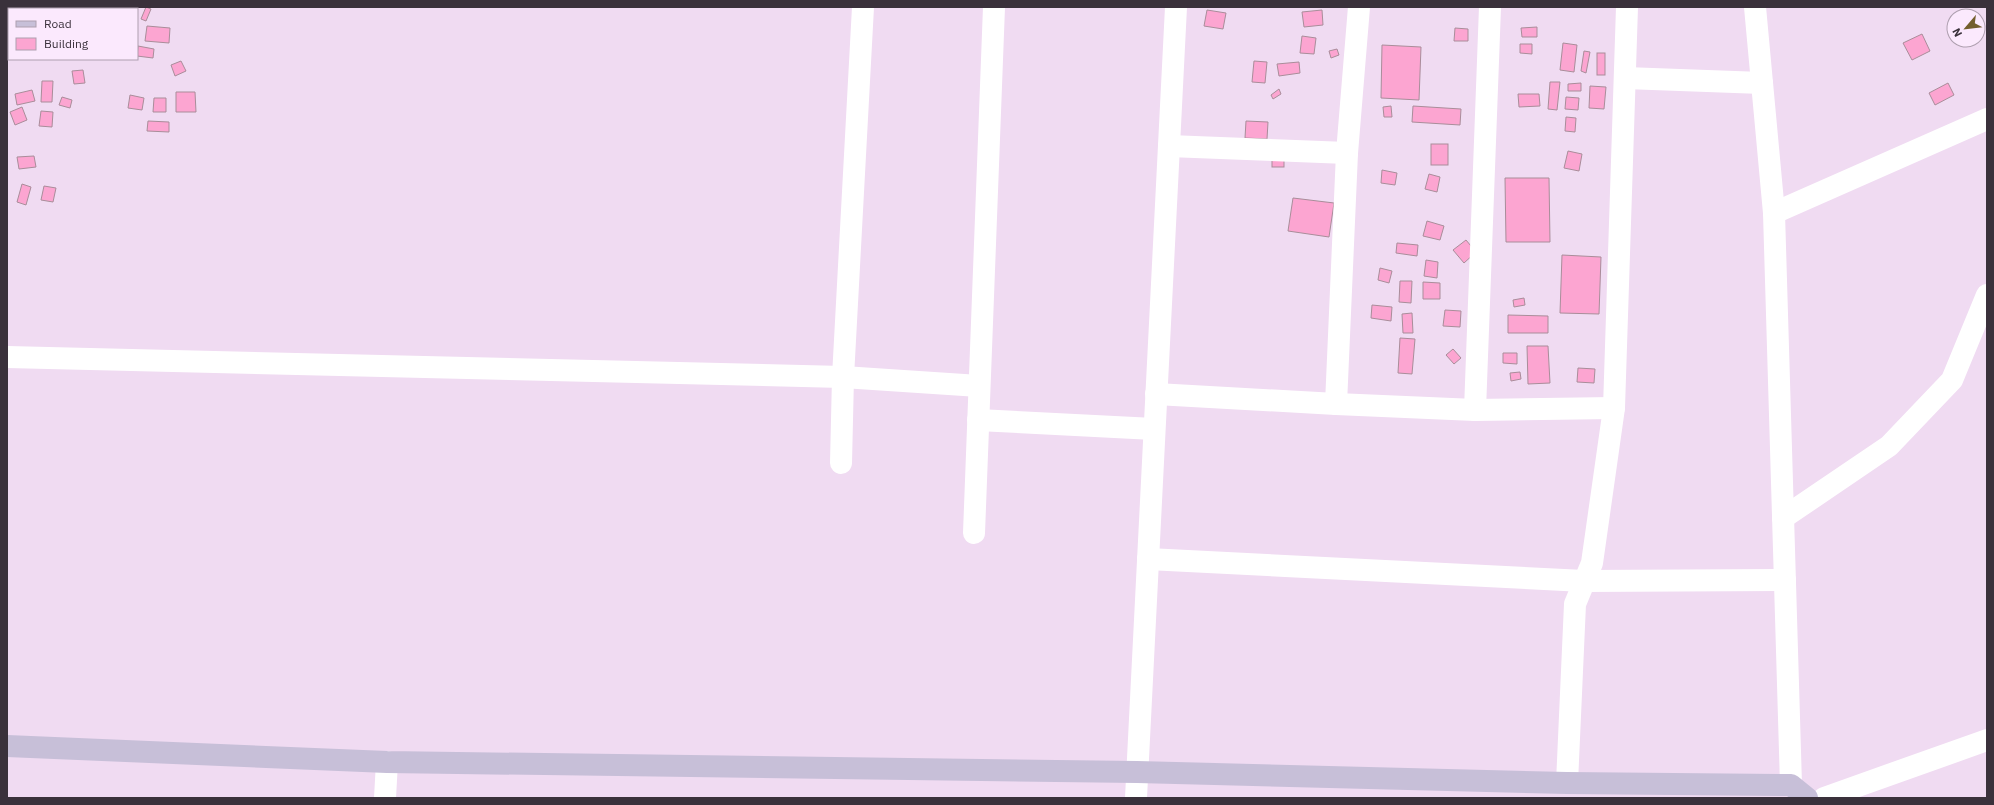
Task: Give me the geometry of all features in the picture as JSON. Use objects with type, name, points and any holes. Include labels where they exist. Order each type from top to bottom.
[{"type":"main road","points":[[7,746],[387,762],[1137,772],[1567,783],[1799,791]]},
{"type":"street","points":[[841,463],[843,377],[863,7]]},
{"type":"street","points":[[974,533],[994,7]]},
{"type":"street","points":[[1136,798],[1176,7]]},
{"type":"street","points":[[1336,404],[1347,153],[1359,7]]},
{"type":"street","points":[[1475,410],[1490,7]]},
{"type":"street","points":[[1567,783],[1575,604],[1592,563],[1614,408],[1627,7]]},
{"type":"street","points":[[1756,7],[1774,213],[1785,580],[1799,791]]},
{"type":"street","points":[[1625,78],[1762,83]]},
{"type":"street","points":[[1774,213],[1987,119]]},
{"type":"street","points":[[1169,146],[1347,153]]},
{"type":"street","points":[[1783,518],[1889,446],[1952,380],[1987,295]]},
{"type":"street","points":[[7,358],[843,377],[979,386]]},
{"type":"street","points":[[1156,394],[1475,410],[1614,408]]},
{"type":"street","points":[[978,420],[1154,428]]},
{"type":"street","points":[[1148,559],[1584,581],[1785,580]]},
{"type":"street","points":[[1824,798],[1987,740]]},
{"type":"street","points":[[385,798],[387,762]]},
{"type":"building","points":[[146,7],[151,9],[146,21],[141,19]]},
{"type":"building","points":[[1207,10],[1226,13],[1223,29],[1204,26]]},
{"type":"building","points":[[1322,10],[1323,25],[1304,27],[1302,12]]},
{"type":"building","points":[[147,26],[170,28],[169,43],[145,41]]},
{"type":"building","points":[[1537,27],[1537,37],[1522,37],[1521,28]]},
{"type":"building","points":[[1455,28],[1468,29],[1468,41],[1454,41]]},
{"type":"building","points":[[1922,34],[1930,51],[1912,60],[1903,43]]},
{"type":"building","points":[[1302,36],[1316,38],[1314,54],[1300,53]]},
{"type":"building","points":[[1563,43],[1577,45],[1574,72],[1560,70]]},
{"type":"building","points":[[1520,44],[1532,44],[1532,54],[1520,53]]},
{"type":"building","points":[[1382,45],[1421,47],[1419,100],[1381,98]]},
{"type":"building","points":[[138,46],[154,49],[153,58],[138,56]]},
{"type":"building","points":[[1337,49],[1339,55],[1331,58],[1329,51]]},
{"type":"building","points":[[1584,51],[1590,52],[1586,73],[1581,71]]},
{"type":"building","points":[[1597,53],[1605,53],[1605,75],[1597,75]]},
{"type":"building","points":[[181,61],[186,71],[175,76],[171,65]]},
{"type":"building","points":[[1254,61],[1267,62],[1265,83],[1252,82]]},
{"type":"building","points":[[1299,62],[1300,73],[1279,76],[1277,64]]},
{"type":"building","points":[[83,70],[85,83],[74,84],[72,71]]},
{"type":"building","points":[[42,81],[53,81],[52,102],[41,102]]},
{"type":"building","points":[[1550,82],[1560,82],[1557,110],[1548,109]]},
{"type":"building","points":[[1581,83],[1581,91],[1568,91],[1568,84]]},
{"type":"building","points":[[1948,83],[1954,95],[1935,105],[1929,93]]},
{"type":"building","points":[[1590,86],[1606,87],[1604,109],[1589,108]]},
{"type":"building","points":[[1279,89],[1281,94],[1273,99],[1271,95]]},
{"type":"building","points":[[32,90],[35,101],[17,105],[15,94]]},
{"type":"building","points":[[176,92],[195,92],[196,112],[176,112]]},
{"type":"building","points":[[1518,94],[1539,94],[1540,106],[1519,107]]},
{"type":"building","points":[[130,95],[144,98],[142,110],[128,108]]},
{"type":"building","points":[[62,97],[72,100],[70,108],[59,105]]},
{"type":"building","points":[[1566,97],[1579,98],[1578,110],[1565,109]]},
{"type":"building","points":[[154,98],[166,98],[166,112],[153,112]]},
{"type":"building","points":[[1391,106],[1392,117],[1384,117],[1383,107]]},
{"type":"building","points":[[1413,106],[1461,109],[1460,125],[1412,122]]},
{"type":"building","points":[[22,107],[27,120],[15,125],[10,112]]},
{"type":"building","points":[[41,111],[53,112],[52,127],[39,126]]},
{"type":"building","points":[[1566,117],[1576,118],[1575,132],[1565,131]]},
{"type":"building","points":[[148,121],[169,122],[169,132],[147,131]]},
{"type":"building","points":[[1246,121],[1268,122],[1267,139],[1245,138]]},
{"type":"building","points":[[1431,144],[1448,144],[1448,165],[1431,165]]},
{"type":"building","points":[[1568,151],[1582,154],[1579,171],[1564,168]]},
{"type":"building","points":[[1272,154],[1284,154],[1284,167],[1272,167]]},
{"type":"building","points":[[34,156],[36,167],[19,169],[17,157]]},
{"type":"building","points":[[1382,170],[1397,173],[1395,185],[1381,183]]},
{"type":"building","points":[[1429,174],[1440,177],[1437,192],[1425,189]]},
{"type":"building","points":[[1505,178],[1549,178],[1550,242],[1506,242]]},
{"type":"building","points":[[22,184],[31,187],[26,205],[17,202]]},
{"type":"building","points":[[44,186],[56,188],[53,202],[41,200]]},
{"type":"building","points":[[1293,198],[1334,203],[1329,237],[1288,231]]},
{"type":"building","points":[[1427,221],[1444,226],[1440,240],[1423,236]]},
{"type":"building","points":[[1466,240],[1476,252],[1464,263],[1453,250]]},
{"type":"building","points":[[1397,243],[1418,245],[1417,256],[1396,253]]},
{"type":"building","points":[[1562,255],[1601,257],[1599,314],[1560,313]]},
{"type":"building","points":[[1426,260],[1438,262],[1437,278],[1424,276]]},
{"type":"building","points":[[1380,268],[1392,271],[1389,283],[1378,280]]},
{"type":"building","points":[[1400,281],[1412,281],[1411,303],[1399,302]]},
{"type":"building","points":[[1423,282],[1440,283],[1440,299],[1423,299]]},
{"type":"building","points":[[1524,298],[1525,305],[1514,307],[1513,300]]},
{"type":"building","points":[[1372,305],[1392,307],[1391,321],[1371,318]]},
{"type":"building","points":[[1445,310],[1461,311],[1460,327],[1443,326]]},
{"type":"building","points":[[1412,313],[1413,333],[1403,333],[1402,314]]},
{"type":"building","points":[[1508,315],[1548,316],[1548,333],[1508,333]]},
{"type":"building","points":[[1400,338],[1415,339],[1412,374],[1398,373]]},
{"type":"building","points":[[1527,346],[1548,346],[1550,383],[1528,384]]},
{"type":"building","points":[[1453,349],[1461,358],[1454,364],[1446,355]]},
{"type":"building","points":[[1503,353],[1517,353],[1517,364],[1503,363]]},
{"type":"building","points":[[1578,368],[1595,369],[1594,383],[1577,382]]},
{"type":"building","points":[[1520,372],[1521,379],[1511,381],[1510,373]]}]
